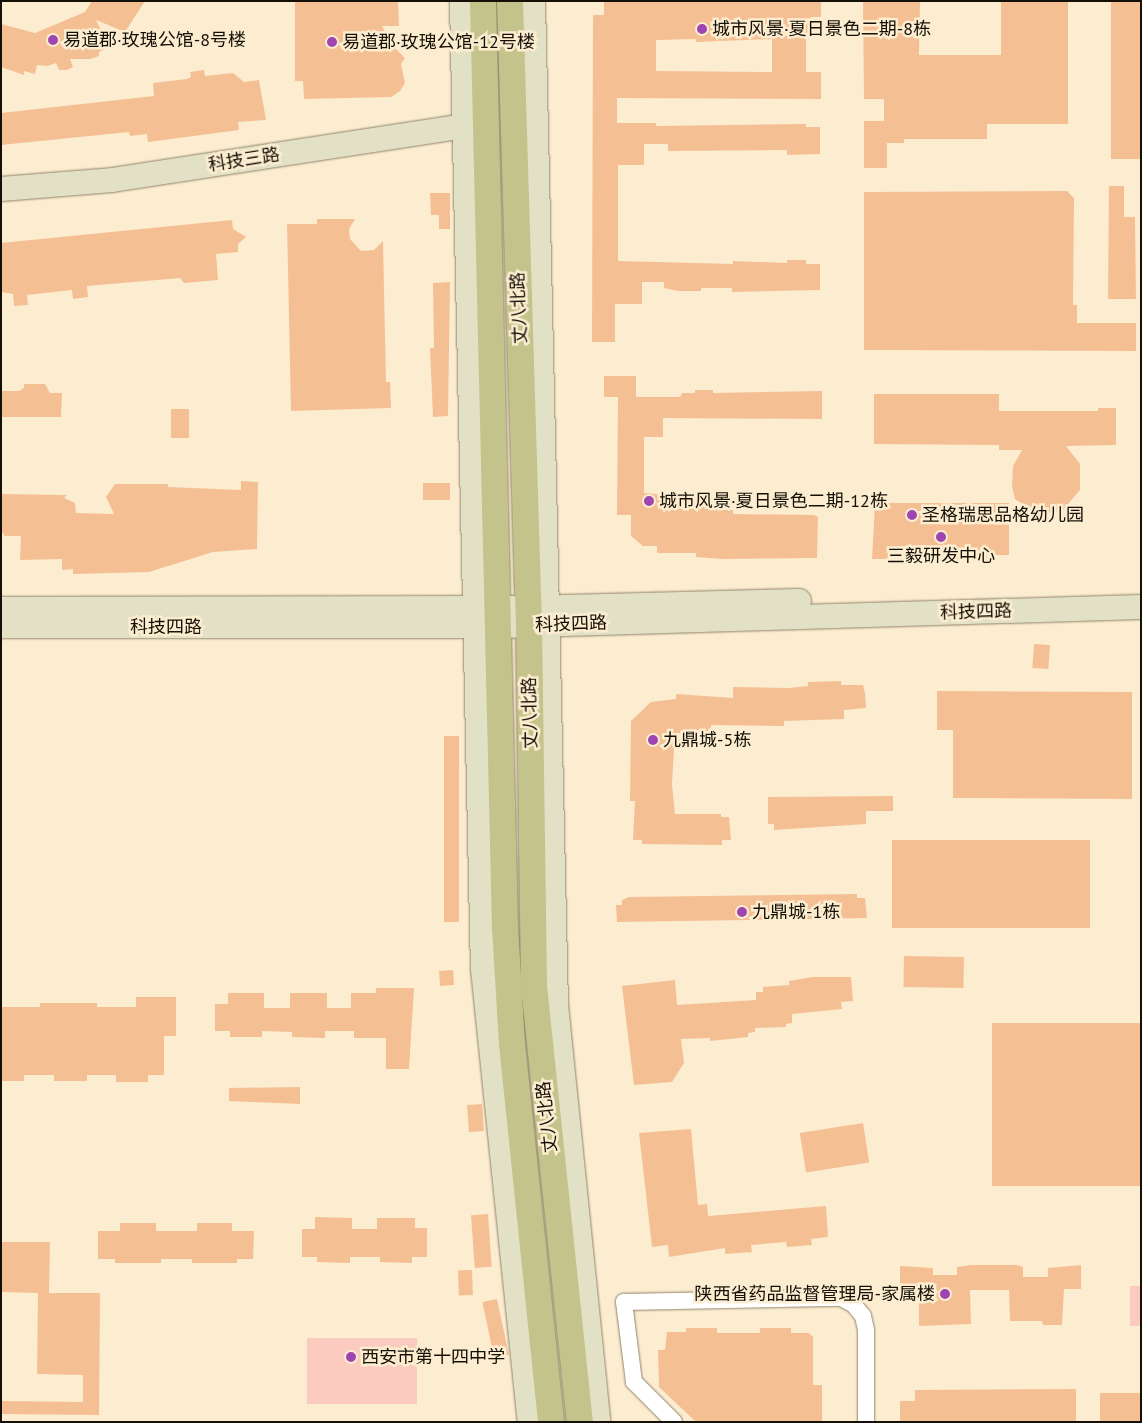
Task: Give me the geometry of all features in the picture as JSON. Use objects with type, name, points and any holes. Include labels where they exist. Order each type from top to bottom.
[{"type":"main road","name":"丈八北路","points":[[482,1],[475,125],[486,617],[512,1044],[551,1422]]},
{"type":"main road","name":"丈八北路","points":[[510,1],[537,617],[534,986],[580,1422]]},
{"type":"street","points":[[462,1],[475,125]]},
{"type":"street","points":[[533,1],[537,617],[556,1005],[598,1422]]},
{"type":"street","name":"科技三路","points":[[1,189],[112,180],[475,125]]},
{"type":"street","name":"科技四路","points":[[537,617],[1141,592]]},
{"type":"street","name":"科技四路","points":[[1,609],[537,617],[1141,608]]},
{"type":"street","points":[[486,617],[483,969],[530,1422]]},
{"type":"street","name":"科技四路","points":[[1,626],[486,617]]},
{"type":"street","points":[[674,1422],[634,1382],[624,1302],[841,1298],[854,1304],[863,1316],[866,1330],[866,1422]]},
{"type":"shaded area","points":[[1130,1286],[1141,1286],[1141,1326],[1130,1326]]},
{"type":"shaded area","points":[[307,1338],[417,1338],[417,1404],[307,1404]]},
{"type":"building","name":"易道郡·玫瑰公馆-8号楼","points":[[92,1],[145,1],[125,32],[96,20],[109,47],[99,52],[99,56],[90,59],[70,59],[73,67],[67,70],[59,70],[56,63],[47,66],[37,65],[35,74],[24,71],[24,75],[1,67],[1,24],[35,33],[85,12]]},
{"type":"building","points":[[398,1],[399,26],[382,26],[393,46],[405,58],[401,64],[405,83],[400,91],[391,97],[304,99],[303,81],[295,81],[295,2]]},
{"type":"building","points":[[604,1],[821,1],[821,17],[811,17],[811,34],[806,34],[806,72],[821,72],[821,99],[617,98],[617,123],[656,123],[656,126],[806,124],[806,127],[820,127],[820,154],[787,155],[787,150],[668,151],[668,144],[644,144],[644,165],[618,165],[618,261],[733,264],[733,261],[787,263],[787,260],[806,260],[806,264],[820,264],[820,290],[732,292],[732,288],[701,288],[701,291],[678,291],[664,288],[664,282],[642,282],[642,304],[615,304],[615,342],[592,342],[593,15],[604,15]],"holes":[[[696,39],[696,42],[772,39],[772,72],[656,71],[656,40]]]},
{"type":"building","points":[[863,1],[920,1],[919,55],[1001,55],[1001,1],[1068,1],[1068,124],[987,124],[987,139],[904,139],[904,143],[887,143],[887,168],[864,168],[864,121],[884,121],[884,99],[864,99]]},
{"type":"building","points":[[1111,1],[1141,1],[1141,159],[1111,159]]},
{"type":"building","points":[[204,70],[205,76],[233,73],[244,82],[259,80],[266,120],[238,122],[239,130],[148,142],[147,134],[130,136],[129,132],[1,145],[1,113],[154,96],[153,83],[187,79],[191,77],[190,72]]},
{"type":"building","points":[[1109,186],[1124,186],[1124,217],[1135,217],[1136,299],[1108,299]]},
{"type":"building","points":[[1067,191],[1074,198],[1073,305],[1077,305],[1077,323],[1136,323],[1136,351],[864,350],[864,192]]},
{"type":"building","points":[[430,193],[450,193],[450,229],[439,229],[439,215],[431,215]]},
{"type":"building","points":[[317,219],[355,219],[349,229],[350,239],[361,251],[374,250],[383,241],[386,382],[390,382],[391,408],[291,411],[287,224],[317,224]]},
{"type":"building","points":[[232,220],[233,229],[246,237],[238,244],[238,252],[216,254],[218,280],[184,283],[180,278],[87,286],[88,297],[73,299],[72,290],[27,295],[28,305],[14,306],[13,294],[1,292],[1,243]]},
{"type":"building","points":[[450,282],[448,416],[433,417],[430,348],[434,348],[433,283]]},
{"type":"building","name":"城市风景·夏日景色二期-12栋","points":[[604,376],[636,376],[636,397],[680,397],[682,393],[695,393],[695,390],[713,390],[713,393],[822,391],[822,419],[663,418],[663,437],[644,437],[644,493],[681,496],[681,505],[685,507],[718,507],[718,510],[733,510],[733,514],[814,515],[818,517],[817,558],[723,559],[696,557],[696,553],[657,553],[657,546],[643,546],[631,536],[631,515],[617,515],[618,397],[604,397]]},
{"type":"building","points":[[24,384],[45,384],[50,393],[62,393],[61,417],[1,417],[1,391],[19,391],[24,388]]},
{"type":"building","points":[[874,394],[999,394],[999,411],[1098,411],[1098,408],[1116,408],[1116,445],[1066,446],[1080,464],[1080,490],[1062,511],[1039,514],[1015,499],[1012,486],[1013,466],[1022,450],[999,450],[999,445],[874,444]]},
{"type":"building","points":[[171,409],[189,409],[189,438],[171,438]]},
{"type":"building","points":[[241,481],[258,482],[257,549],[213,552],[149,572],[73,574],[73,569],[62,570],[62,559],[20,560],[21,536],[5,536],[1,531],[1,494],[67,495],[64,498],[75,503],[76,513],[114,514],[106,497],[115,484],[168,484],[168,487],[241,490]]},
{"type":"building","points":[[423,483],[450,483],[450,500],[423,500]]},
{"type":"building","name":"三毅研发中心","points":[[875,503],[1009,503],[1009,555],[987,555],[987,559],[872,559]]},
{"type":"building","points":[[1034,644],[1050,645],[1048,669],[1032,668]]},
{"type":"building","points":[[841,681],[841,685],[863,685],[865,693],[866,708],[844,710],[844,719],[784,721],[784,726],[711,725],[711,733],[675,733],[672,784],[675,814],[721,814],[721,817],[729,817],[731,840],[722,840],[722,845],[642,844],[642,840],[633,840],[635,801],[630,801],[631,721],[651,702],[676,699],[676,694],[733,698],[733,687],[789,688],[808,686],[808,682]]},
{"type":"building","points":[[937,691],[1132,692],[1132,799],[953,798],[953,730],[937,730]]},
{"type":"building","points":[[444,736],[459,736],[459,922],[444,922]]},
{"type":"building","points":[[893,796],[893,811],[866,811],[866,824],[774,830],[774,824],[768,824],[768,797]]},
{"type":"building","points":[[892,840],[1090,840],[1090,928],[892,928]]},
{"type":"building","name":"九鼎城-1栋","points":[[857,894],[857,898],[865,898],[867,918],[617,922],[616,905],[622,905],[622,900],[629,897]]},
{"type":"building","points":[[904,956],[964,957],[963,988],[903,987]]},
{"type":"building","points":[[453,970],[454,985],[440,986],[439,971]]},
{"type":"building","points":[[813,977],[851,977],[853,1001],[841,1002],[842,1009],[792,1014],[792,1023],[786,1024],[786,1027],[755,1028],[755,1032],[748,1033],[748,1037],[710,1041],[710,1038],[681,1039],[684,1063],[672,1082],[634,1085],[622,986],[675,980],[677,1005],[756,1000],[756,992],[763,992],[763,987],[789,985],[789,981]]},
{"type":"building","points":[[376,988],[414,988],[409,1069],[386,1069],[386,1038],[354,1038],[354,1031],[325,1031],[325,1038],[292,1037],[292,1032],[262,1031],[262,1037],[230,1037],[230,1031],[215,1031],[215,1004],[228,1004],[228,993],[264,993],[264,1008],[290,1008],[290,993],[327,993],[327,1008],[351,1008],[351,993],[376,993]]},
{"type":"building","points":[[136,997],[176,997],[176,1036],[164,1036],[164,1075],[148,1075],[148,1082],[116,1082],[116,1075],[87,1075],[87,1081],[54,1081],[54,1075],[24,1075],[24,1081],[1,1081],[1,1007],[40,1007],[40,1003],[97,1003],[97,1007],[136,1007]]},
{"type":"building","points":[[992,1023],[1141,1023],[1141,1186],[992,1186]]},
{"type":"building","points":[[300,1087],[300,1104],[229,1101],[229,1088]]},
{"type":"building","points":[[482,1104],[484,1131],[469,1132],[467,1105]]},
{"type":"building","points":[[863,1123],[869,1163],[806,1173],[800,1133]]},
{"type":"building","points":[[691,1129],[698,1205],[707,1204],[708,1216],[826,1206],[828,1237],[811,1239],[812,1245],[787,1247],[786,1242],[751,1245],[752,1252],[725,1254],[725,1248],[669,1257],[668,1245],[652,1247],[639,1133]]},
{"type":"building","points":[[488,1214],[492,1267],[475,1268],[471,1215]]},
{"type":"building","points":[[315,1217],[352,1218],[352,1229],[377,1229],[377,1218],[415,1218],[415,1228],[427,1228],[427,1257],[412,1257],[412,1263],[380,1262],[380,1257],[350,1257],[350,1263],[317,1262],[317,1257],[302,1257],[302,1229],[315,1229]]},
{"type":"building","points":[[120,1223],[156,1223],[156,1231],[197,1231],[197,1223],[232,1223],[232,1231],[254,1231],[253,1259],[237,1259],[237,1263],[192,1263],[192,1259],[161,1259],[161,1263],[115,1263],[115,1259],[98,1259],[98,1231],[120,1231]]},
{"type":"building","points":[[1,1242],[50,1242],[49,1293],[100,1293],[99,1415],[1,1414],[1,1401],[83,1402],[83,1375],[37,1374],[38,1293],[1,1292]]},
{"type":"building","name":"陕西省药品监督管理局-家属楼","points":[[971,1265],[1017,1265],[1023,1267],[1023,1277],[1048,1277],[1048,1268],[1081,1265],[1081,1289],[1064,1289],[1062,1325],[1043,1325],[1042,1321],[1010,1321],[1009,1290],[970,1290],[971,1324],[919,1326],[919,1289],[900,1289],[900,1266],[933,1268],[933,1275],[957,1275],[957,1267]]},
{"type":"building","points":[[458,1270],[472,1270],[473,1295],[459,1295]]},
{"type":"building","points":[[497,1299],[509,1355],[494,1358],[482,1302]]},
{"type":"building","points":[[686,1328],[717,1328],[717,1333],[760,1333],[760,1328],[791,1328],[791,1333],[809,1333],[813,1337],[813,1385],[822,1385],[822,1422],[696,1422],[659,1387],[658,1350],[665,1350],[667,1332],[686,1332]]},
{"type":"building","points":[[1076,1389],[1076,1422],[900,1422],[900,1401],[915,1401],[915,1390]]},
{"type":"building","points":[[1100,1393],[1141,1393],[1141,1422],[1100,1422]]},
{"type":"place","name":"城市风景·夏日景色二期-8栋","points":[[702,29]]},
{"type":"place","name":"易道郡·玫瑰公馆-8号楼","points":[[53,40]]},
{"type":"place","name":"易道郡·玫瑰公馆-12号楼","points":[[332,42]]},
{"type":"place","name":"城市风景·夏日景色二期-12栋","points":[[649,501]]},
{"type":"place","name":"圣格瑞思品格幼儿园","points":[[912,515]]},
{"type":"place","name":"三毅研发中心","points":[[941,537]]},
{"type":"place","name":"九鼎城-5栋","points":[[653,740]]},
{"type":"place","name":"九鼎城-1栋","points":[[742,912]]},
{"type":"place","name":"陕西省药品监督管理局-家属楼","points":[[945,1294]]},
{"type":"place","name":"西安市第十四中学","points":[[351,1357]]}]
